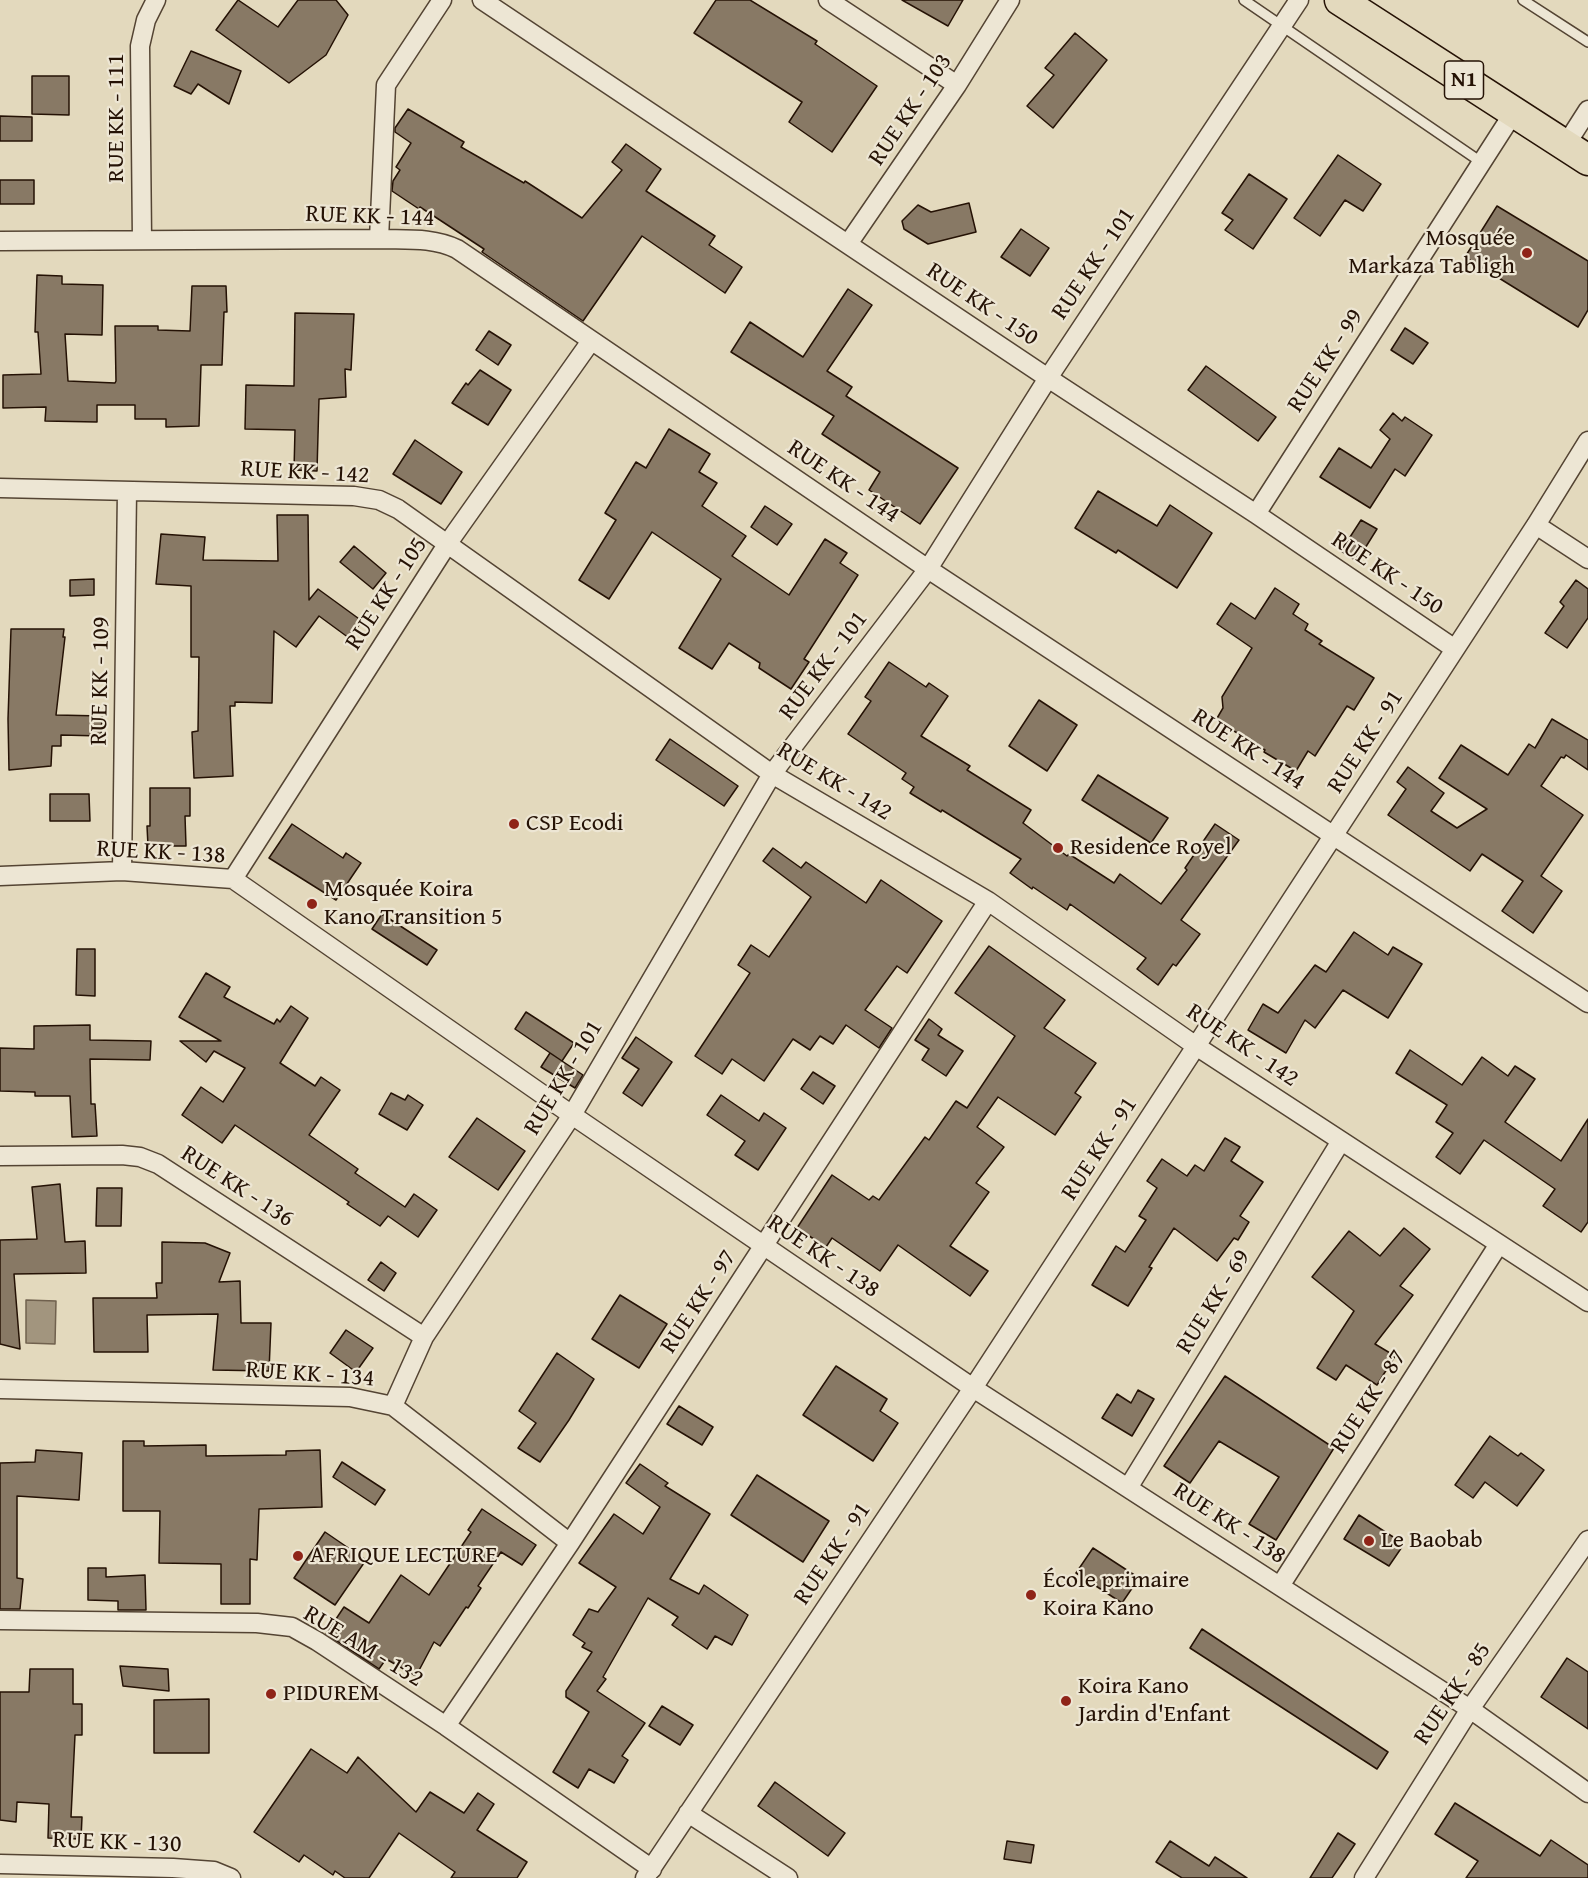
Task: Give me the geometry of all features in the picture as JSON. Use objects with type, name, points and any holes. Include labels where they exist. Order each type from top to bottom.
[{"type":"main road","name":"N1","points":[[1340,0],[1577,153]]},
{"type":"street","name":"RUE KK - 111","points":[[142,239],[140,46],[146,20],[156,0]]},
{"type":"street","points":[[379,239],[386,85],[442,0]]},
{"type":"street","name":"RUE KK - 150","points":[[482,0],[1256,514],[1455,649]]},
{"type":"street","points":[[828,0],[957,85]]},
{"type":"street","name":"RUE KK - 103","points":[[848,244],[957,85],[1010,0]]},
{"type":"street","name":"RUE KK - 101","points":[[393,1406],[424,1337],[572,1115],[772,774],[928,569],[1048,378],[1299,0]]},
{"type":"street","points":[[1577,153],[1588,110]]},
{"type":"street","name":"RUE KK - 99","points":[[1256,514],[1514,112]]},
{"type":"street","name":"RUE KK - 144","points":[[0,241],[379,239],[434,240],[445,243],[928,569],[1588,1003]]},
{"type":"street","name":"RUE KK - 105","points":[[233,879],[448,543],[591,341]]},
{"type":"street","name":"RUE KK - 91","points":[[649,1873],[972,1388],[1536,525],[1588,441]]},
{"type":"street","name":"RUE KK - 142","points":[[0,488],[354,496],[379,500],[398,509],[772,774],[988,901],[1196,1046],[1588,1302]]},
{"type":"street","name":"RUE KK - 109","points":[[122,871],[128,491]]},
{"type":"street","points":[[1536,525],[1588,559]]},
{"type":"street","name":"RUE KK - 138","points":[[0,876],[122,871],[233,879],[572,1115],[972,1388],[1470,1709],[1588,1793]]},
{"type":"street","name":"RUE KK - 97","points":[[446,1726],[570,1543],[988,901]]},
{"type":"street","name":"RUE KK - 69","points":[[1128,1488],[1341,1141]]},
{"type":"street","name":"RUE KK - 136","points":[[0,1156],[122,1155],[140,1157],[158,1164],[424,1337]]},
{"type":"street","name":"RUE KK - 87","points":[[1280,1586],[1499,1244]]},
{"type":"street","name":"RUE KK - 134","points":[[0,1389],[350,1396],[393,1406],[570,1543]]},
{"type":"street","name":"RUE KK - 85","points":[[1364,1878],[1470,1709],[1588,1540]]},
{"type":"street","name":"RUE AM - 132","points":[[0,1620],[256,1623],[292,1627],[446,1726],[649,1873]]},
{"type":"street","points":[[688,1814],[788,1878]]},
{"type":"street","name":"RUE KK - 130","points":[[0,1864],[173,1868],[214,1871],[231,1878]]},
{"type":"lane","points":[[1244,0],[1480,162]]},
{"type":"lane","points":[[1523,0],[1588,42]]},
{"type":"shaded area","points":[[26,1300],[56,1301],[55,1344],[26,1343]]},
{"type":"building","points":[[238,0],[278,27],[298,0],[336,0],[348,15],[326,55],[289,83],[216,30]]},
{"type":"building","points":[[716,0],[750,0],[817,41],[815,44],[877,86],[832,152],[789,122],[802,102],[694,33]]},
{"type":"building","points":[[902,0],[963,0],[948,26]]},
{"type":"building","points":[[1075,33],[1107,60],[1053,128],[1027,106],[1054,75],[1045,68]]},
{"type":"building","points":[[191,51],[241,71],[229,104],[198,84],[191,94],[174,86]]},
{"type":"building","points":[[32,76],[69,76],[69,115],[32,114]]},
{"type":"building","points":[[408,109],[464,142],[461,147],[524,183],[525,181],[582,218],[622,170],[612,162],[626,144],[661,169],[646,191],[715,236],[709,245],[742,267],[725,293],[642,236],[583,321],[482,252],[484,249],[392,191],[393,181],[400,170],[396,167],[411,143],[395,132],[395,128]]},
{"type":"building","points":[[0,116],[32,117],[32,141],[0,141]]},
{"type":"building","points":[[1338,155],[1381,184],[1363,211],[1345,200],[1320,236],[1294,218]]},
{"type":"building","points":[[1249,174],[1287,199],[1253,249],[1225,230],[1233,220],[1222,213]]},
{"type":"building","points":[[0,180],[34,180],[34,204],[0,204]]},
{"type":"building","points":[[969,203],[976,232],[928,244],[904,229],[902,221],[918,205],[931,212]]},
{"type":"building","points":[[1497,206],[1588,261],[1588,310],[1578,327],[1465,257]]},
{"type":"building","points":[[1021,229],[1049,248],[1030,276],[1001,257]]},
{"type":"building","points":[[37,275],[62,276],[62,284],[103,285],[102,335],[65,334],[68,381],[115,383],[115,326],[158,326],[158,330],[190,331],[192,286],[226,286],[227,312],[224,312],[222,365],[201,365],[199,426],[166,427],[166,419],[135,419],[135,405],[97,405],[97,422],[45,421],[46,407],[3,408],[3,375],[41,374],[38,332],[35,332]]},
{"type":"building","points":[[848,289],[872,305],[827,371],[852,387],[846,396],[958,468],[920,524],[869,490],[880,472],[822,434],[834,416],[731,352],[750,322],[803,357]]},
{"type":"building","points":[[295,313],[354,314],[351,370],[345,369],[346,397],[319,399],[317,471],[294,470],[295,430],[245,429],[246,385],[294,386]]},
{"type":"building","points":[[1405,328],[1428,343],[1413,364],[1391,350]]},
{"type":"building","points":[[489,331],[511,345],[498,365],[476,350]]},
{"type":"building","points":[[1206,366],[1276,417],[1258,441],[1188,390]]},
{"type":"building","points":[[480,370],[511,390],[488,425],[452,403],[466,383],[468,385]]},
{"type":"building","points":[[1393,413],[1402,421],[1405,417],[1432,435],[1405,476],[1395,469],[1370,508],[1320,477],[1339,448],[1371,468],[1390,439],[1380,430]]},
{"type":"building","points":[[669,429],[710,454],[699,472],[717,483],[702,506],[746,536],[732,556],[789,595],[825,539],[847,553],[840,563],[858,575],[804,659],[809,662],[791,689],[759,668],[760,663],[729,643],[712,669],[679,648],[721,579],[652,532],[609,599],[579,580],[616,520],[605,513],[636,462],[646,468]]},
{"type":"building","points":[[415,440],[462,472],[441,504],[393,474]]},
{"type":"building","points":[[1098,491],[1157,526],[1170,505],[1212,533],[1177,588],[1118,550],[1116,553],[1075,528]]},
{"type":"building","points":[[765,506],[792,524],[777,545],[751,527]]},
{"type":"building","points":[[277,515],[308,515],[309,600],[318,589],[362,621],[349,638],[319,616],[296,647],[274,631],[272,703],[235,702],[235,706],[230,706],[233,776],[194,778],[192,732],[198,731],[199,657],[191,657],[191,586],[156,584],[161,534],[205,537],[203,560],[278,561]]},
{"type":"building","points":[[1361,520],[1377,529],[1357,561],[1341,551]]},
{"type":"building","points":[[354,546],[386,573],[373,589],[340,562]]},
{"type":"building","points":[[94,579],[94,595],[70,596],[70,580]]},
{"type":"building","points":[[1576,580],[1588,589],[1588,618],[1567,648],[1545,633],[1564,606],[1560,602]]},
{"type":"building","points":[[1275,588],[1299,604],[1293,614],[1308,624],[1305,630],[1322,641],[1319,644],[1374,678],[1354,710],[1347,706],[1315,756],[1308,751],[1296,771],[1216,720],[1223,708],[1222,697],[1252,648],[1217,624],[1231,603],[1255,619]]},
{"type":"building","points":[[11,629],[64,629],[56,715],[102,716],[101,736],[61,735],[61,746],[52,746],[51,766],[9,770]]},
{"type":"building","points":[[889,662],[926,687],[929,683],[948,696],[921,736],[970,766],[967,770],[1031,810],[1023,823],[1067,856],[1069,854],[1114,883],[1120,874],[1161,904],[1187,870],[1185,868],[1215,824],[1239,840],[1181,920],[1200,934],[1176,966],[1173,964],[1158,985],[1137,969],[1146,958],[1070,904],[1067,910],[1010,873],[1021,859],[910,793],[914,787],[902,779],[906,773],[848,734],[871,701],[865,697]]},
{"type":"building","points":[[1039,700],[1077,725],[1047,771],[1009,746]]},
{"type":"building","points":[[1552,719],[1588,740],[1588,770],[1566,755],[1564,758],[1561,757],[1541,786],[1583,815],[1541,876],[1562,891],[1533,933],[1502,911],[1523,881],[1482,854],[1470,871],[1388,815],[1406,789],[1397,782],[1408,767],[1444,793],[1431,811],[1457,828],[1487,809],[1439,778],[1461,745],[1508,775],[1529,744],[1535,748]]},
{"type":"building","points":[[670,739],[738,786],[724,806],[656,760]]},
{"type":"building","points":[[1098,775],[1168,818],[1151,843],[1082,800]]},
{"type":"building","points":[[150,788],[190,788],[190,816],[185,816],[186,846],[148,846]]},
{"type":"building","points":[[50,794],[89,794],[90,821],[50,821]]},
{"type":"building","points":[[292,824],[343,858],[346,853],[361,863],[336,900],[269,858]]},
{"type":"building","points":[[773,848],[801,868],[806,862],[866,903],[881,880],[942,921],[907,973],[897,966],[865,1010],[892,1028],[879,1048],[846,1025],[833,1044],[820,1036],[810,1050],[793,1039],[764,1081],[732,1059],[722,1074],[695,1056],[750,973],[738,965],[751,945],[769,957],[811,897],[763,861]]},
{"type":"building","points":[[382,914],[437,950],[427,965],[372,929]]},
{"type":"building","points":[[1354,932],[1388,955],[1393,947],[1422,964],[1388,1018],[1343,990],[1315,1028],[1305,1020],[1286,1053],[1248,1030],[1263,1004],[1278,1013],[1315,965],[1326,972]]},
{"type":"building","points":[[989,946],[1065,1000],[1044,1028],[1096,1063],[1075,1093],[1081,1097],[1055,1135],[998,1097],[977,1127],[1004,1147],[976,1183],[989,1192],[950,1246],[988,1271],[970,1296],[898,1245],[880,1271],[832,1238],[826,1247],[797,1228],[832,1175],[869,1200],[873,1196],[879,1200],[925,1137],[929,1140],[956,1101],[967,1108],[1015,1036],[955,993]]},
{"type":"building","points":[[77,949],[95,949],[95,996],[76,995]]},
{"type":"building","points":[[206,973],[230,987],[224,997],[274,1024],[277,1019],[280,1022],[291,1006],[308,1018],[280,1063],[315,1086],[321,1077],[340,1090],[309,1135],[358,1169],[355,1173],[405,1207],[414,1194],[437,1210],[418,1237],[388,1216],[380,1226],[347,1204],[349,1202],[235,1125],[222,1143],[182,1115],[201,1087],[223,1102],[245,1068],[214,1051],[206,1062],[180,1041],[221,1041],[179,1017]]},
{"type":"building","points":[[526,1012],[574,1043],[562,1061],[515,1029]]},
{"type":"building","points":[[929,1019],[942,1029],[938,1035],[963,1051],[946,1076],[922,1060],[929,1049],[915,1040]]},
{"type":"building","points":[[90,1025],[90,1040],[151,1041],[150,1060],[90,1059],[91,1104],[95,1104],[97,1136],[72,1137],[70,1096],[35,1096],[35,1092],[0,1091],[0,1048],[34,1049],[34,1026]]},
{"type":"building","points":[[636,1037],[672,1062],[642,1106],[623,1093],[639,1069],[622,1058]]},
{"type":"building","points":[[1410,1050],[1462,1085],[1482,1057],[1508,1076],[1515,1066],[1535,1079],[1505,1122],[1561,1161],[1588,1119],[1588,1222],[1581,1232],[1543,1206],[1555,1189],[1484,1140],[1460,1174],[1436,1157],[1453,1133],[1436,1122],[1447,1105],[1396,1073]]},
{"type":"building","points":[[550,1053],[583,1075],[575,1088],[541,1067]]},
{"type":"building","points":[[813,1072],[835,1086],[823,1104],[801,1089]]},
{"type":"building","points":[[391,1093],[405,1100],[408,1095],[423,1105],[407,1130],[379,1114]]},
{"type":"building","points":[[721,1095],[759,1121],[764,1113],[786,1128],[758,1170],[735,1155],[745,1141],[707,1115]]},
{"type":"building","points":[[477,1118],[525,1151],[498,1190],[449,1157]]},
{"type":"building","points":[[1225,1138],[1240,1147],[1231,1161],[1263,1182],[1240,1216],[1249,1222],[1238,1240],[1234,1238],[1217,1261],[1174,1228],[1128,1306],[1092,1285],[1116,1246],[1125,1252],[1146,1220],[1139,1216],[1157,1188],[1147,1181],[1162,1159],[1187,1176],[1195,1165],[1204,1171]]},
{"type":"building","points":[[60,1184],[65,1242],[85,1241],[86,1273],[14,1274],[20,1349],[0,1344],[0,1240],[37,1239],[32,1187]]},
{"type":"building","points":[[97,1188],[122,1188],[121,1226],[96,1226]]},
{"type":"building","points":[[1404,1228],[1430,1249],[1400,1286],[1413,1295],[1375,1344],[1395,1356],[1377,1385],[1346,1365],[1336,1380],[1317,1368],[1354,1311],[1312,1277],[1349,1231],[1380,1256]]},
{"type":"building","points":[[162,1242],[205,1243],[230,1253],[219,1282],[240,1281],[241,1323],[271,1323],[269,1371],[213,1370],[218,1314],[147,1315],[148,1352],[94,1352],[93,1298],[157,1298],[156,1283],[162,1283]]},
{"type":"building","points":[[381,1262],[396,1273],[384,1291],[368,1280]]},
{"type":"building","points":[[620,1295],[667,1324],[639,1368],[592,1339]]},
{"type":"building","points":[[346,1330],[373,1348],[356,1372],[330,1353]]},
{"type":"building","points":[[557,1353],[594,1379],[540,1462],[518,1448],[536,1423],[519,1411]]},
{"type":"building","points":[[836,1366],[887,1399],[880,1411],[898,1423],[873,1461],[803,1415]]},
{"type":"building","points":[[1225,1376],[1334,1448],[1276,1540],[1249,1524],[1279,1477],[1219,1441],[1190,1483],[1164,1466]]},
{"type":"building","points":[[1138,1390],[1154,1399],[1132,1436],[1102,1418],[1117,1394],[1131,1403]]},
{"type":"building","points":[[679,1406],[713,1427],[702,1445],[667,1424]]},
{"type":"building","points":[[1490,1436],[1518,1456],[1521,1453],[1544,1470],[1517,1506],[1485,1482],[1473,1498],[1455,1485]]},
{"type":"building","points":[[123,1441],[144,1441],[144,1446],[206,1445],[206,1456],[286,1455],[286,1451],[320,1450],[322,1507],[259,1509],[257,1560],[250,1559],[250,1604],[221,1604],[221,1564],[159,1563],[160,1511],[123,1511]]},
{"type":"building","points":[[36,1450],[82,1453],[79,1500],[17,1496],[17,1578],[23,1579],[20,1609],[0,1609],[0,1463],[35,1462]]},
{"type":"building","points":[[342,1462],[385,1490],[375,1505],[333,1477]]},
{"type":"building","points":[[640,1464],[668,1483],[665,1486],[710,1514],[670,1579],[699,1594],[704,1585],[748,1615],[732,1645],[715,1636],[707,1649],[672,1625],[678,1617],[648,1598],[603,1677],[606,1679],[597,1691],[645,1723],[622,1756],[628,1760],[614,1783],[589,1769],[578,1788],[553,1772],[589,1712],[566,1697],[566,1691],[592,1652],[582,1647],[585,1643],[573,1635],[589,1609],[598,1612],[616,1587],[579,1563],[614,1514],[643,1534],[660,1507],[626,1483]]},
{"type":"building","points":[[757,1475],[829,1521],[803,1562],[731,1515]]},
{"type":"building","points":[[482,1509],[536,1545],[522,1565],[501,1552],[478,1586],[481,1588],[468,1608],[466,1607],[440,1646],[434,1642],[416,1676],[386,1659],[379,1669],[326,1634],[344,1607],[369,1623],[401,1575],[429,1595],[471,1532],[468,1530]]},
{"type":"building","points":[[1359,1515],[1404,1544],[1389,1566],[1344,1539]]},
{"type":"building","points":[[325,1532],[366,1560],[335,1605],[294,1578]]},
{"type":"building","points":[[1093,1548],[1139,1578],[1122,1603],[1076,1573]]},
{"type":"building","points":[[88,1568],[106,1568],[106,1577],[145,1575],[146,1610],[118,1610],[118,1601],[88,1600]]},
{"type":"building","points":[[1202,1629],[1388,1752],[1377,1769],[1190,1648]]},
{"type":"building","points":[[1567,1658],[1588,1672],[1588,1729],[1541,1697]]},
{"type":"building","points":[[120,1666],[168,1669],[169,1691],[123,1686]]},
{"type":"building","points":[[30,1669],[73,1669],[73,1704],[82,1704],[82,1735],[75,1735],[71,1817],[82,1817],[81,1839],[48,1838],[49,1804],[17,1802],[16,1822],[0,1820],[0,1692],[29,1692]]},
{"type":"building","points":[[209,1699],[209,1753],[154,1753],[154,1700]]},
{"type":"building","points":[[662,1706],[693,1725],[680,1745],[649,1726]]},
{"type":"building","points":[[311,1749],[347,1773],[358,1757],[416,1812],[430,1792],[464,1813],[478,1793],[494,1804],[477,1830],[527,1862],[517,1878],[451,1878],[455,1872],[399,1833],[369,1878],[345,1878],[335,1871],[333,1875],[304,1855],[299,1862],[254,1832]]},
{"type":"building","points":[[775,1782],[845,1833],[828,1856],[758,1806]]},
{"type":"building","points":[[1455,1803],[1540,1856],[1551,1840],[1588,1865],[1588,1878],[1466,1878],[1478,1861],[1435,1834]]},
{"type":"building","points":[[1338,1833],[1355,1844],[1332,1878],[1310,1878]]},
{"type":"building","points":[[1007,1841],[1034,1845],[1031,1863],[1004,1859]]},
{"type":"building","points":[[1170,1841],[1209,1866],[1215,1857],[1247,1878],[1182,1878],[1156,1862]]},
{"type":"place","name":"Mosquée Markaza Tabligh","points":[[1527,253]]},
{"type":"place","name":"CSP Ecodi","points":[[514,824]]},
{"type":"place","name":"Residence Royel","points":[[1058,848]]},
{"type":"place","name":"Mosquée Koira Kano Transition 5","points":[[312,904]]},
{"type":"place","name":"Le Baobab","points":[[1369,1541]]},
{"type":"place","name":"AFRIQUE LECTURE","points":[[298,1556]]},
{"type":"place","name":"École primaire Koira Kano","points":[[1031,1595]]},
{"type":"place","name":"PIDUREM","points":[[271,1694]]},
{"type":"place","name":"Koira Kano Jardin d'Enfant","points":[[1066,1701]]}]
